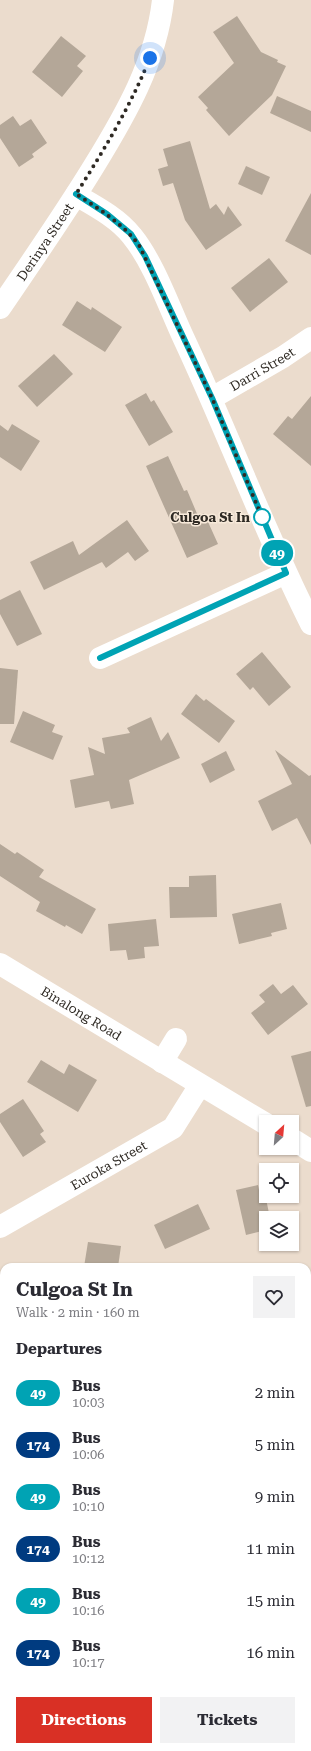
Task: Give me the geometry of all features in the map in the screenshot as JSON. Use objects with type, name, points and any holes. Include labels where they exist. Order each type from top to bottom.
[{"type":"street","name":"Derinya Street","points":[[0,308],[76,194],[120,124],[137,91],[150,58],[163,0]]},
{"type":"street","points":[[76,194],[107,214],[131,234],[139,245],[212,398],[286,573],[311,624]]},
{"type":"street","name":"Darri Street","points":[[212,398],[283,357],[311,338]]},
{"type":"street","points":[[100,658],[286,573]]},
{"type":"street","name":"Binalong Road","points":[[0,964],[259,1120]]},
{"type":"street","points":[[162,1062],[176,1039]]},
{"type":"street","name":"Euroka Street","points":[[0,1227],[173,1128],[200,1085]]},
{"type":"street","points":[[299,1143],[311,1151]]},
{"type":"building","points":[[237,16],[261,52],[278,60],[277,62],[286,66],[272,95],[229,136],[206,110],[208,108],[198,97],[234,63],[213,32]]},
{"type":"building","points":[[61,36],[86,56],[77,66],[83,71],[62,97],[32,72]]},
{"type":"building","points":[[277,96],[311,111],[311,132],[270,113]]},
{"type":"building","points":[[13,116],[20,126],[31,119],[47,143],[32,154],[34,157],[19,167],[0,138],[0,125]]},
{"type":"building","points":[[190,141],[210,209],[216,204],[224,215],[228,206],[242,225],[206,250],[185,220],[173,183],[163,186],[158,169],[168,166],[163,149]]},
{"type":"building","points":[[246,166],[270,177],[262,195],[238,184]]},
{"type":"building","points":[[311,193],[311,255],[285,241]]},
{"type":"building","points":[[269,258],[288,282],[250,312],[231,288]]},
{"type":"building","points":[[77,301],[91,310],[92,307],[122,327],[105,352],[62,325]]},
{"type":"building","points":[[54,354],[73,374],[37,407],[18,386]]},
{"type":"building","points":[[146,393],[151,402],[154,400],[173,432],[149,446],[125,405]]},
{"type":"building","points":[[311,396],[311,466],[273,434],[288,416],[292,419]]},
{"type":"building","points":[[12,424],[40,441],[21,471],[0,457],[0,425],[8,431]]},
{"type":"building","points":[[168,456],[184,491],[187,490],[198,516],[204,513],[218,544],[187,558],[146,466]]},
{"type":"building","points":[[127,520],[149,551],[135,561],[128,552],[106,568],[102,562],[44,590],[30,562],[73,541],[79,555]]},
{"type":"building","points":[[20,590],[42,634],[17,646],[0,614],[0,600]]},
{"type":"building","points":[[262,652],[291,687],[269,706],[253,687],[250,690],[236,674]]},
{"type":"building","points":[[0,668],[18,670],[14,724],[0,724]]},
{"type":"building","points":[[196,694],[204,701],[206,699],[235,721],[219,743],[181,714]]},
{"type":"building","points":[[23,711],[55,725],[52,732],[63,736],[53,760],[10,742]]},
{"type":"building","points":[[151,717],[161,741],[168,732],[180,758],[129,780],[134,804],[111,809],[109,801],[75,808],[70,780],[94,775],[88,747],[105,754],[102,738],[130,733],[127,728]]},
{"type":"building","points":[[275,750],[309,776],[311,775],[311,845],[297,818],[272,831],[258,801],[292,784]]},
{"type":"building","points":[[226,751],[235,770],[210,783],[201,764]]},
{"type":"building","points":[[0,844],[15,854],[17,852],[44,870],[39,877],[96,909],[82,934],[66,925],[65,927],[36,911],[40,902],[0,876]]},
{"type":"building","points":[[216,875],[217,917],[170,918],[169,887],[189,887],[189,876]]},
{"type":"building","points":[[281,903],[287,929],[271,933],[272,936],[239,944],[232,914]]},
{"type":"building","points":[[156,919],[159,946],[144,947],[145,958],[128,960],[126,950],[110,951],[108,924]]},
{"type":"building","points":[[273,984],[281,994],[293,985],[308,1004],[268,1035],[251,1013],[265,1002],[259,995]]},
{"type":"building","points":[[311,1051],[311,1106],[306,1107],[291,1056]]},
{"type":"building","points":[[41,1060],[64,1074],[69,1064],[97,1080],[78,1112],[27,1082]]},
{"type":"building","points":[[23,1099],[44,1131],[40,1134],[46,1142],[23,1157],[0,1122],[0,1114]]},
{"type":"building","points":[[258,1185],[259,1203],[267,1203],[269,1211],[259,1211],[259,1232],[246,1235],[236,1190]]},
{"type":"building","points":[[198,1204],[210,1229],[165,1249],[154,1225]]},
{"type":"building","points":[[88,1242],[121,1246],[119,1263],[85,1263]]},
{"type":"bus line","name":"49","points":[[76,194],[107,214],[131,234],[139,245],[212,398],[286,573],[100,658]]},
{"type":"place","name":"Culgoa St In","points":[[262,517]]},
{"type":"route","points":[[150,58],[137,91],[120,124],[76,194],[107,214],[131,234],[139,245],[212,398],[262,517]]}]
